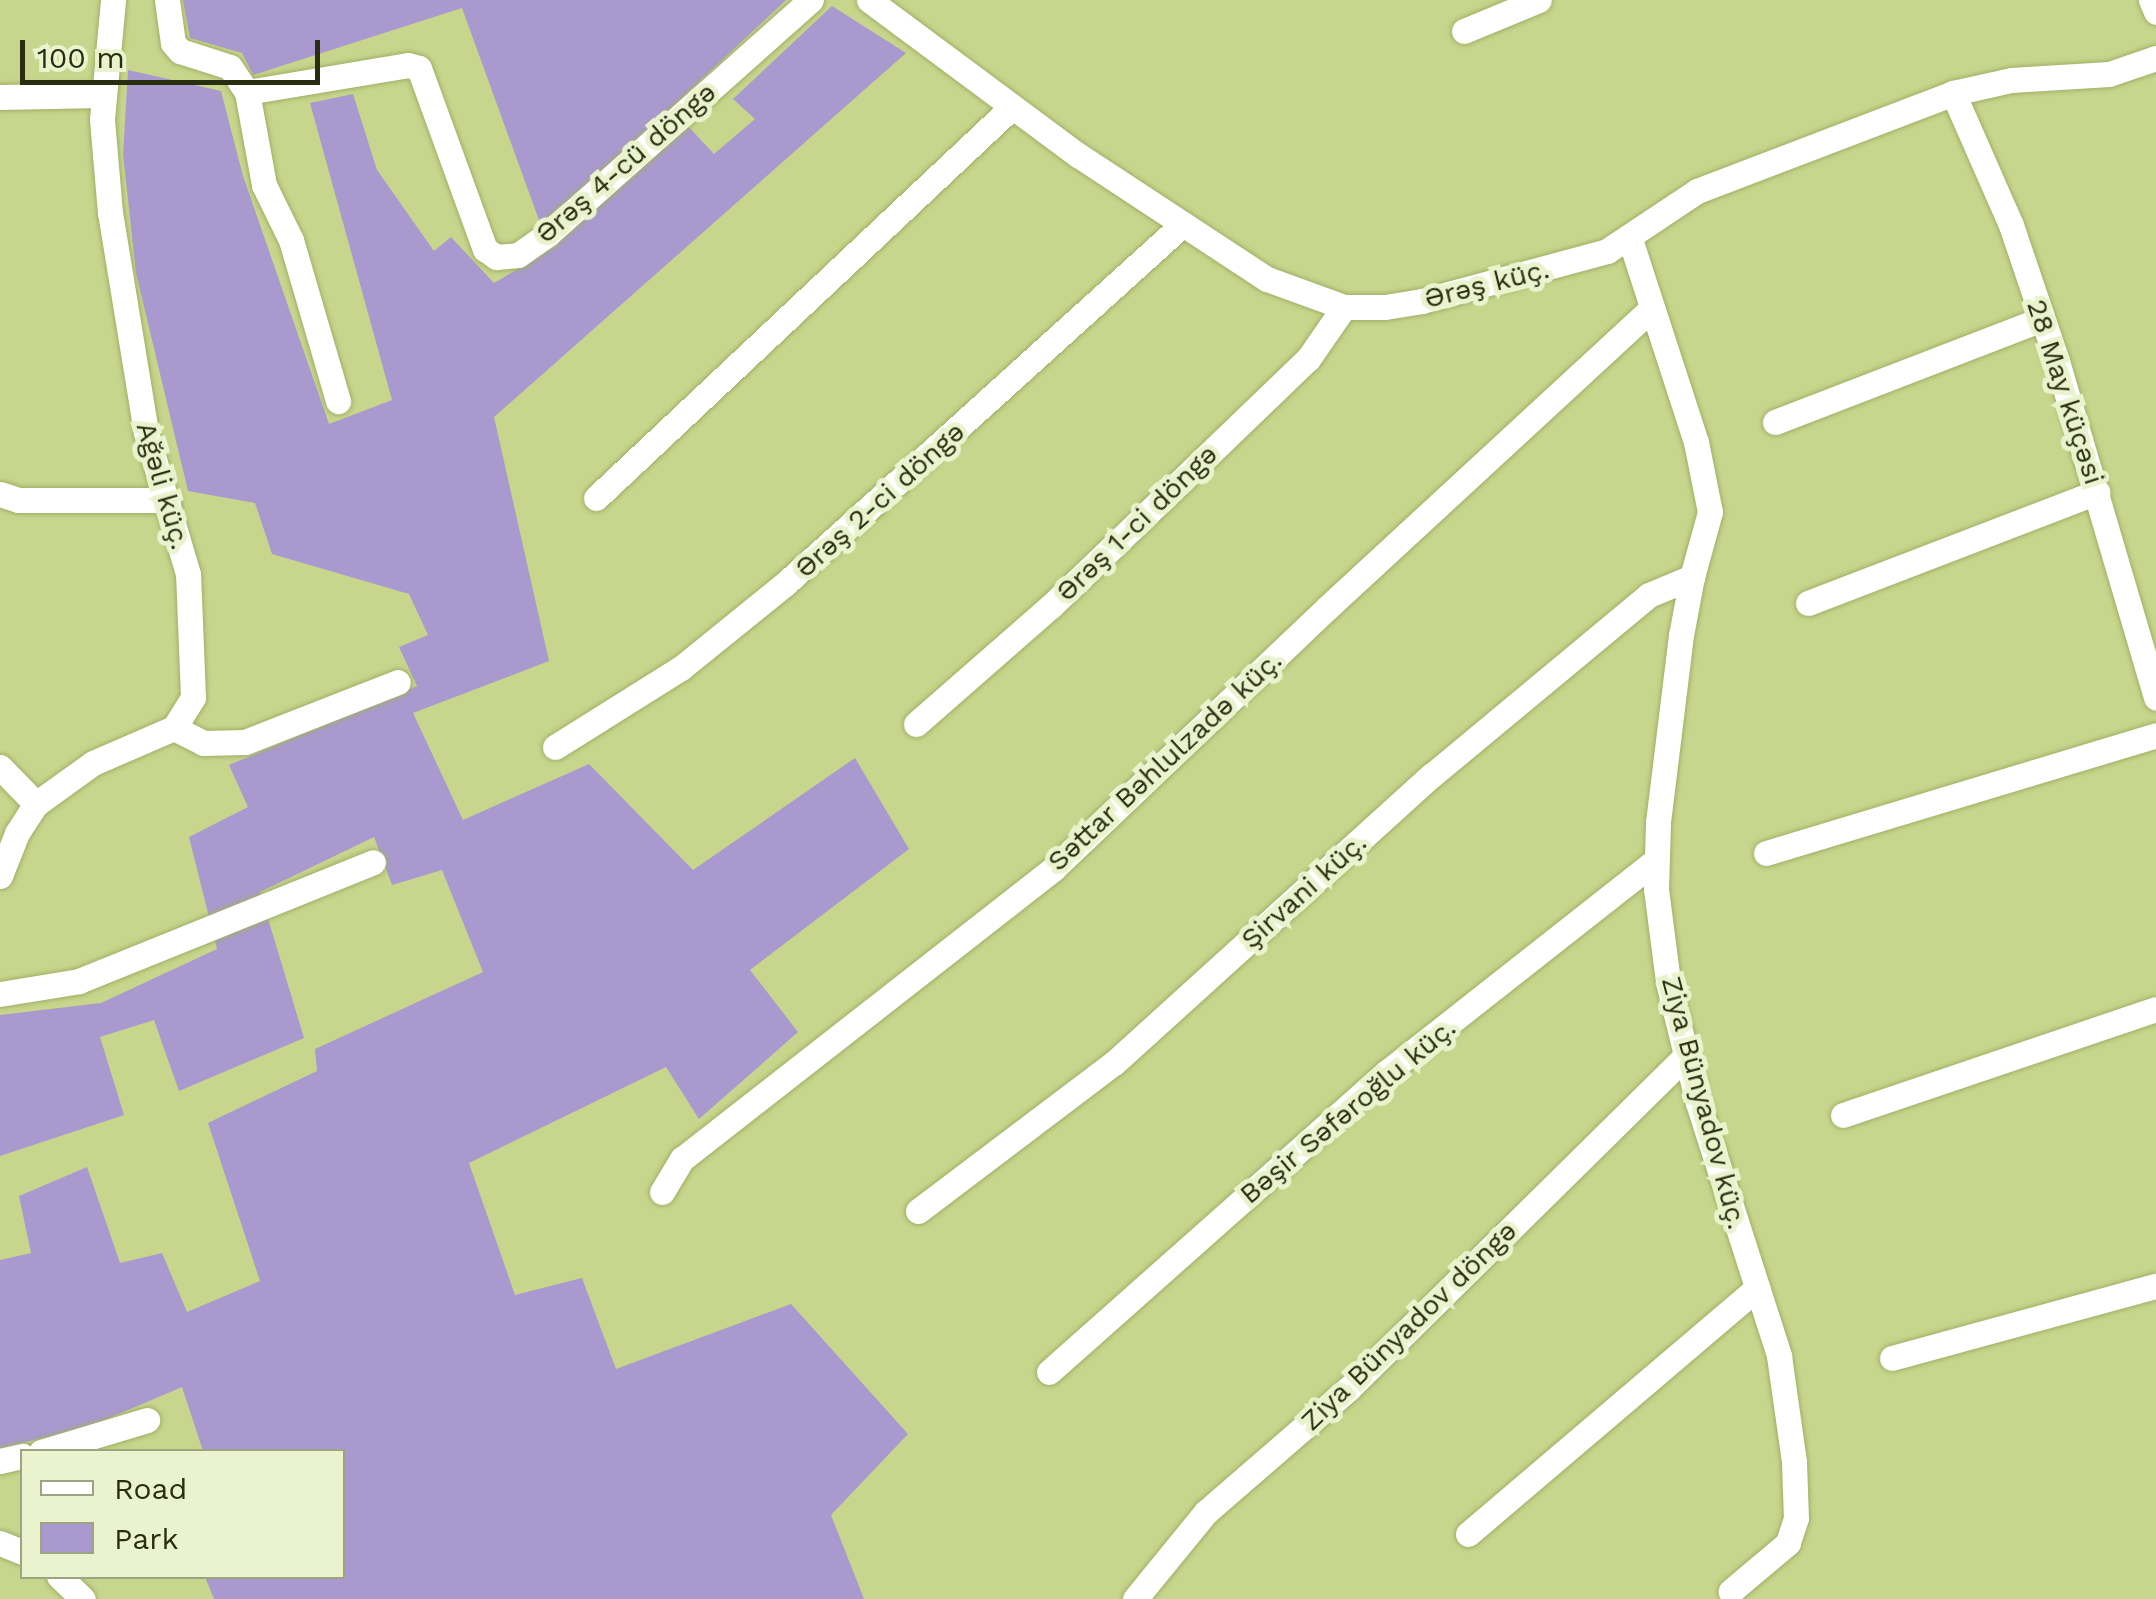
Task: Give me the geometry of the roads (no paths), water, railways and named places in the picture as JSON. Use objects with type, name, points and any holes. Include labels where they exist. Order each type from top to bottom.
[{"type":"street","name":"Ağəli küç.","points":[[113,0],[104,95],[110,213],[146,432],[188,574],[193,621],[193,697],[174,728]]},
{"type":"street","points":[[166,0],[173,42],[180,51],[230,67],[247,92],[264,185],[292,240],[338,401]]},
{"type":"street","name":"Ərəş 4-cü döngə","points":[[247,92],[408,65],[420,68],[485,249],[496,258],[518,254],[548,234],[811,0]]},
{"type":"street","name":"Ərəş küç.","points":[[869,0],[1012,107],[1266,279],[1344,307],[1385,307],[1422,300],[1575,262],[1630,238],[1664,210],[1707,186],[1953,92],[2012,80],[2108,74],[2156,58]]},
{"type":"street","points":[[1464,30],[1539,0]]},
{"type":"street","points":[[2150,0],[2156,12]]},
{"type":"street","name":"28 May küçəsi","points":[[1953,92],[2011,226],[2042,318],[2156,698]]},
{"type":"street","points":[[0,97],[104,95]]},
{"type":"street","points":[[596,498],[1012,107]]},
{"type":"street","name":"Ərəş 2-ci döngə","points":[[555,747],[681,668],[786,583],[1182,224]]},
{"type":"street","name":"Ziya Bünyadov küç.","points":[[1630,238],[1708,488],[1706,534],[1692,576],[1656,861],[1668,982],[1788,1403],[1796,1518],[1788,1543],[1777,1556],[1730,1591]]},
{"type":"street","name":"Ərəş 1-ci döngə","points":[[916,724],[1051,606],[1308,358],[1344,307]]},
{"type":"street","name":"Səttar Bəhlulzadə küç.","points":[[662,1192],[682,1159],[1054,868],[1326,608],[1652,308]]},
{"type":"street","points":[[1774,422],[2042,318]]},
{"type":"street","points":[[1808,603],[2097,492]]},
{"type":"street","points":[[0,494],[18,500],[168,500]]},
{"type":"street","name":"Şirvani küç.","points":[[918,1211],[1114,1064],[1431,776],[1649,595],[1692,576]]},
{"type":"street","points":[[0,876],[17,833],[36,804],[93,763],[174,728],[203,742],[245,742],[398,682]]},
{"type":"street","points":[[1766,853],[2156,735]]},
{"type":"street","points":[[0,767],[36,804]]},
{"type":"street","name":"Bəşir Səfəroğlu küç.","points":[[1049,1372],[1387,1072],[1656,861]]},
{"type":"street","points":[[0,994],[79,980],[373,862]]},
{"type":"street","points":[[1842,1115],[2156,1009]]},
{"type":"street","name":"Ziya Bünyadov döngə","points":[[1136,1599],[1206,1512],[1348,1388],[1686,1056]]},
{"type":"street","points":[[1892,1358],[2156,1286]]},
{"type":"street","points":[[1468,1534],[1757,1288]]},
{"type":"street","points":[[51,1449],[147,1420]]},
{"type":"street","points":[[62,1579],[83,1599]]}]
